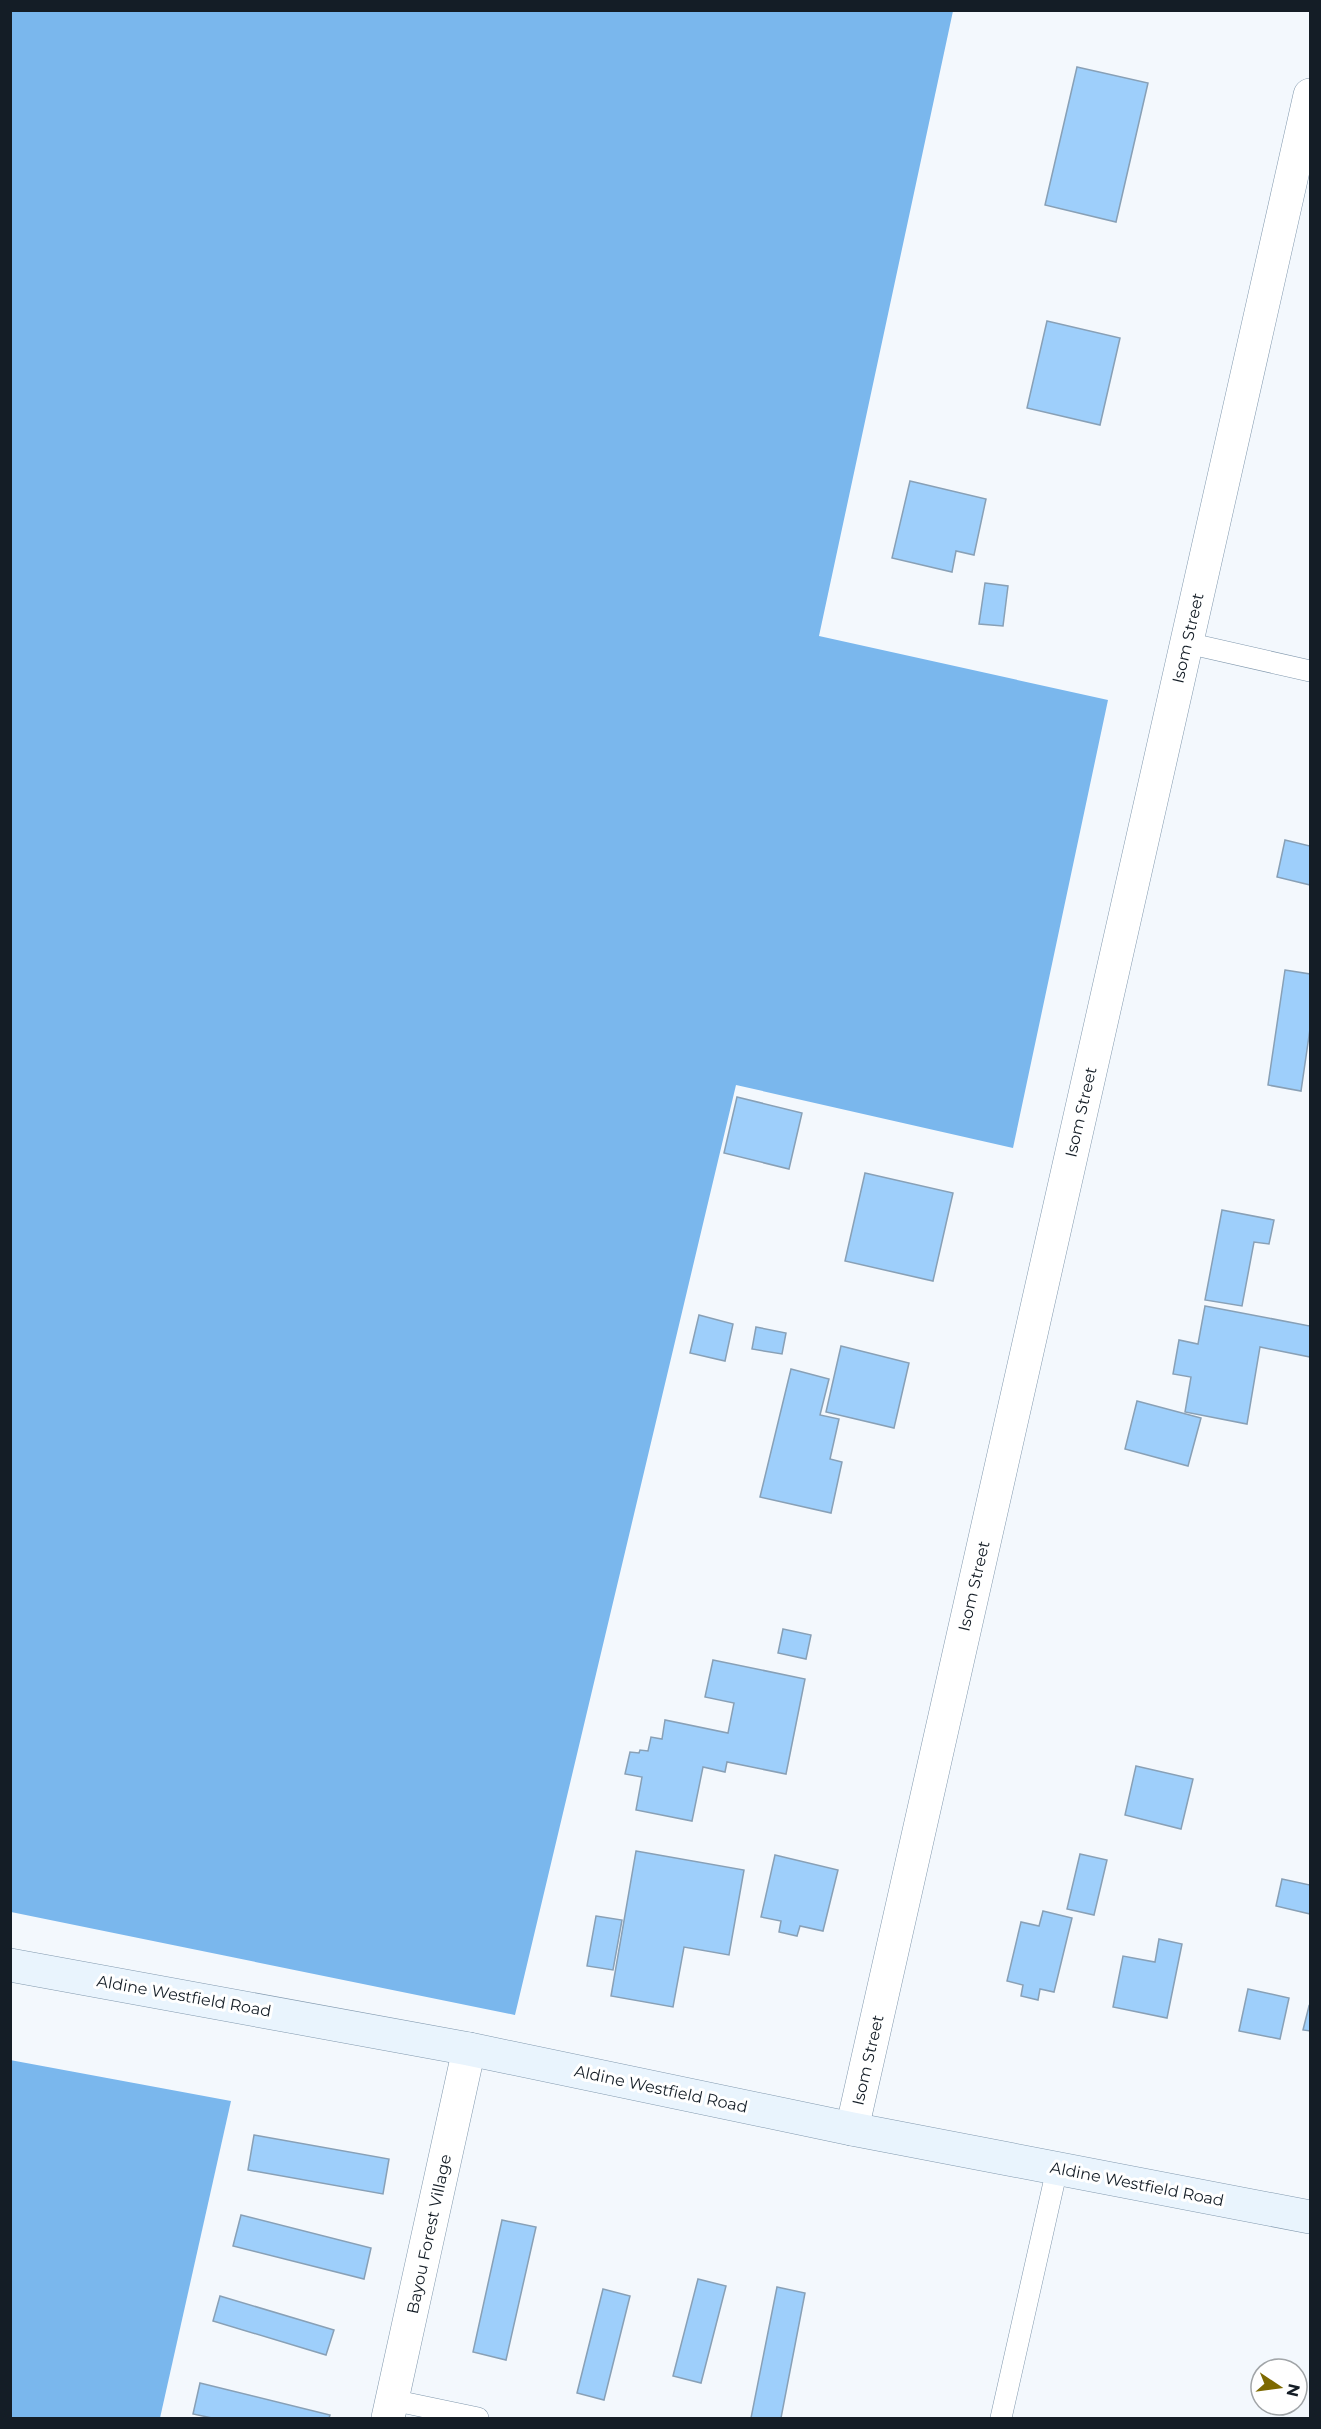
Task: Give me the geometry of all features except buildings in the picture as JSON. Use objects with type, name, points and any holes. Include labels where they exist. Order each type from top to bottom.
[{"type":"main road","name":"Aldine Westfield Road","points":[[10,1965],[469,2049],[852,2129],[1311,2217]]},
{"type":"street","name":"Isom Street","points":[[852,2129],[1187,643],[1304,154],[1311,95]]},
{"type":"street","name":"Bayou Forest Village","points":[[390,2409],[469,2049]]},
{"type":"lane","points":[[1187,643],[1311,671]]},
{"type":"lane","points":[[1001,2418],[1057,2169]]},
{"type":"lane","points":[[390,2409],[478,2418]]},
{"type":"shaded area","points":[[10,11],[953,11],[819,636],[1108,700],[1013,1148],[736,1085],[515,2015],[11,1912]]},
{"type":"shaded area","points":[[10,2060],[231,2101],[160,2418],[11,2418]]}]
